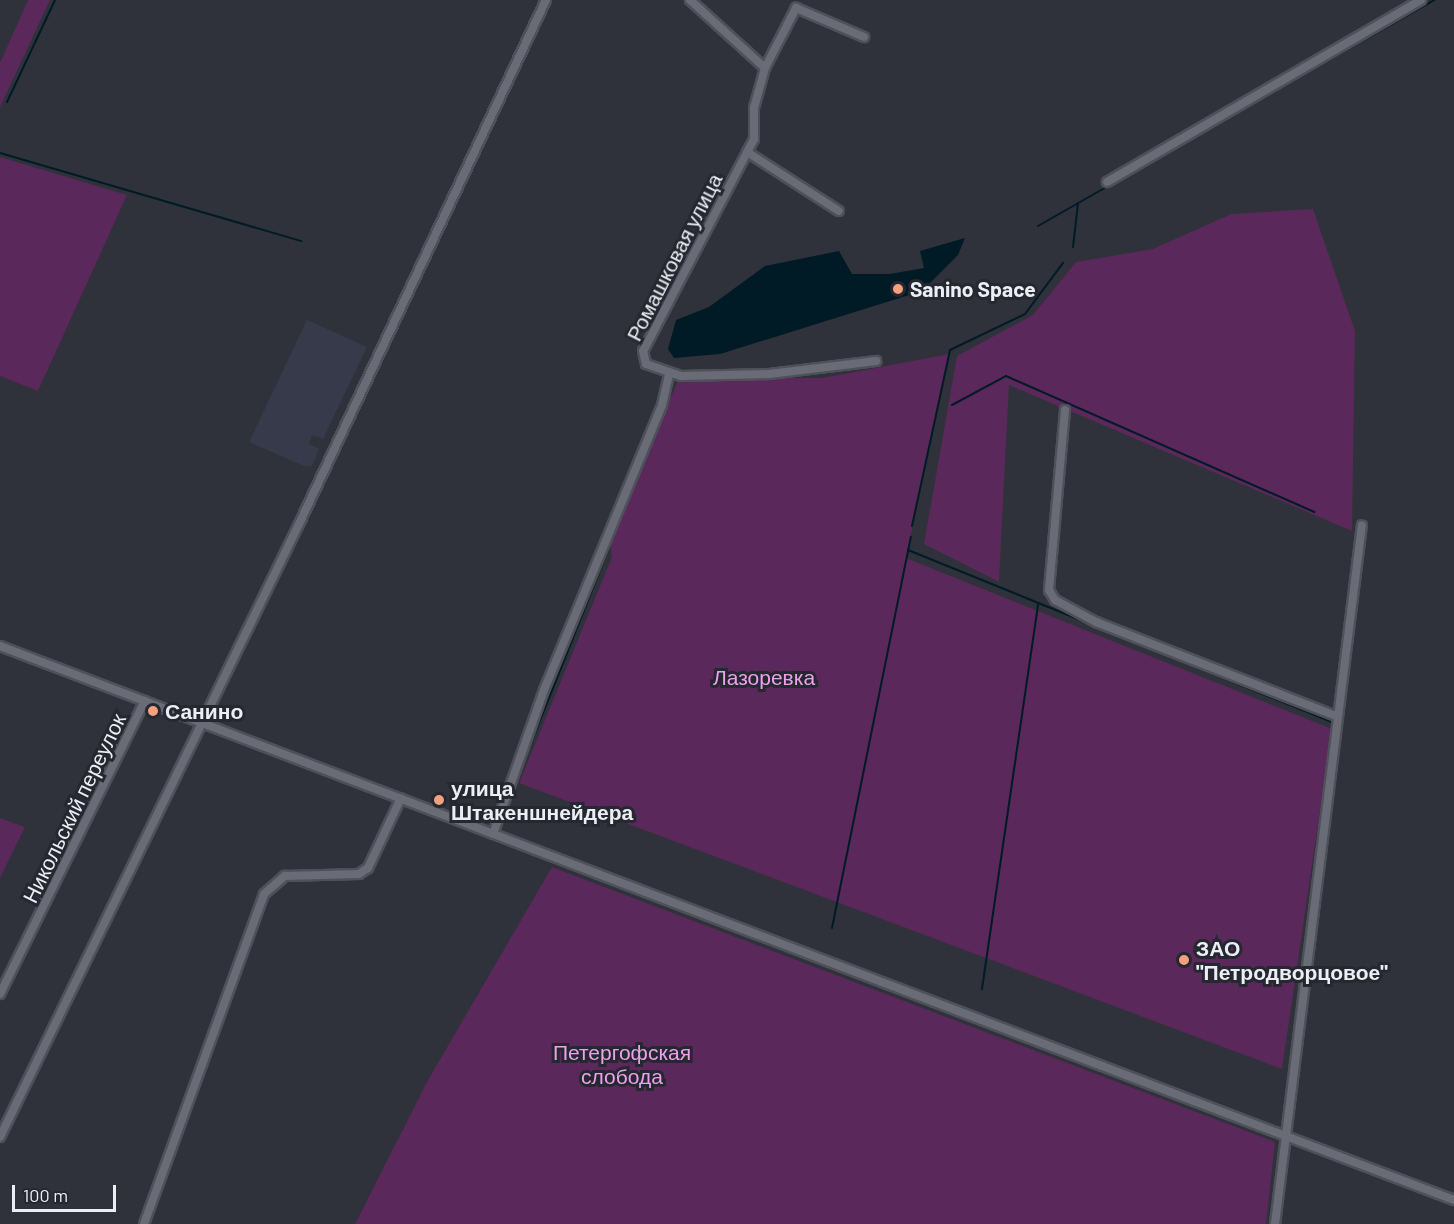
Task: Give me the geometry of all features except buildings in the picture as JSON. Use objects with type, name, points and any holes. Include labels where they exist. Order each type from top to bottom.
[{"type":"street","points":[[0,1137],[201,723],[546,0]]},
{"type":"street","points":[[690,0],[765,68]]},
{"type":"street","points":[[1107,182],[1421,0]]},
{"type":"street","name":"Ромашковая улица","points":[[669,374],[646,364],[643,351],[747,152],[765,68],[796,8],[864,37]]},
{"type":"street","points":[[747,152],[839,211]]},
{"type":"street","points":[[493,834],[548,680],[662,405],[669,374],[769,374],[876,360]]},
{"type":"street","points":[[1065,410],[1049,590],[1055,600],[1125,633],[1336,716]]},
{"type":"street","points":[[1275,1224],[1336,716],[1362,525]]},
{"type":"street","points":[[0,646],[1453,1200]]},
{"type":"street","name":"Никольский переулок","points":[[0,993],[145,701]]},
{"type":"street","points":[[144,1224],[264,894],[285,876],[359,874],[368,868],[401,798]]},
{"type":"shaded area","points":[[965,238],[958,255],[922,291],[720,354],[674,358],[668,349],[676,320],[709,307],[765,266],[839,251],[852,274],[890,274],[924,268],[920,251]]},
{"type":"shaded area","points":[[307,320],[367,347],[323,439],[312,435],[309,444],[319,449],[312,466],[306,467],[249,442]]},
{"type":"green space","points":[[28,0],[50,0],[0,107],[0,63]]},
{"type":"green space","points":[[0,157],[127,195],[38,391],[0,376]]},
{"type":"green space","points":[[1313,209],[1355,331],[1352,531],[1009,385],[999,582],[924,544],[957,356],[1033,315],[1076,262],[1153,249],[1231,214]]},
{"type":"green space","name":"Лазоревка","points":[[949,354],[906,558],[1332,729],[1282,1069],[519,783],[612,557],[608,532],[680,377],[823,378]]},
{"type":"green space","points":[[0,818],[25,827],[0,878]]},
{"type":"green space","name":"Петергофская слобода","points":[[552,867],[1275,1142],[1266,1224],[355,1224],[428,1080]]},
{"type":"waterway","points":[[7,102],[55,0]]},
{"type":"waterway","points":[[1038,226],[1434,0]]},
{"type":"waterway","points":[[0,153],[301,241]]},
{"type":"waterway","points":[[1073,247],[1078,203]]},
{"type":"waterway","points":[[912,526],[950,350],[1025,314],[1063,263]]},
{"type":"waterway","points":[[952,405],[1006,376],[1314,512]]},
{"type":"waterway","points":[[832,928],[911,537]]},
{"type":"waterway","points":[[511,793],[609,548]]},
{"type":"waterway","points":[[908,550],[1333,723]]},
{"type":"waterway","points":[[982,989],[1038,603]]},
{"type":"place","name":"Sanino Space","points":[[898,289]]},
{"type":"place","name":"Санино","points":[[153,711]]},
{"type":"place","name":"улица Штакеншнейдера","points":[[439,800]]},
{"type":"place","name":"ЗАО \"Петродворцовое\"","points":[[1184,960]]}]
